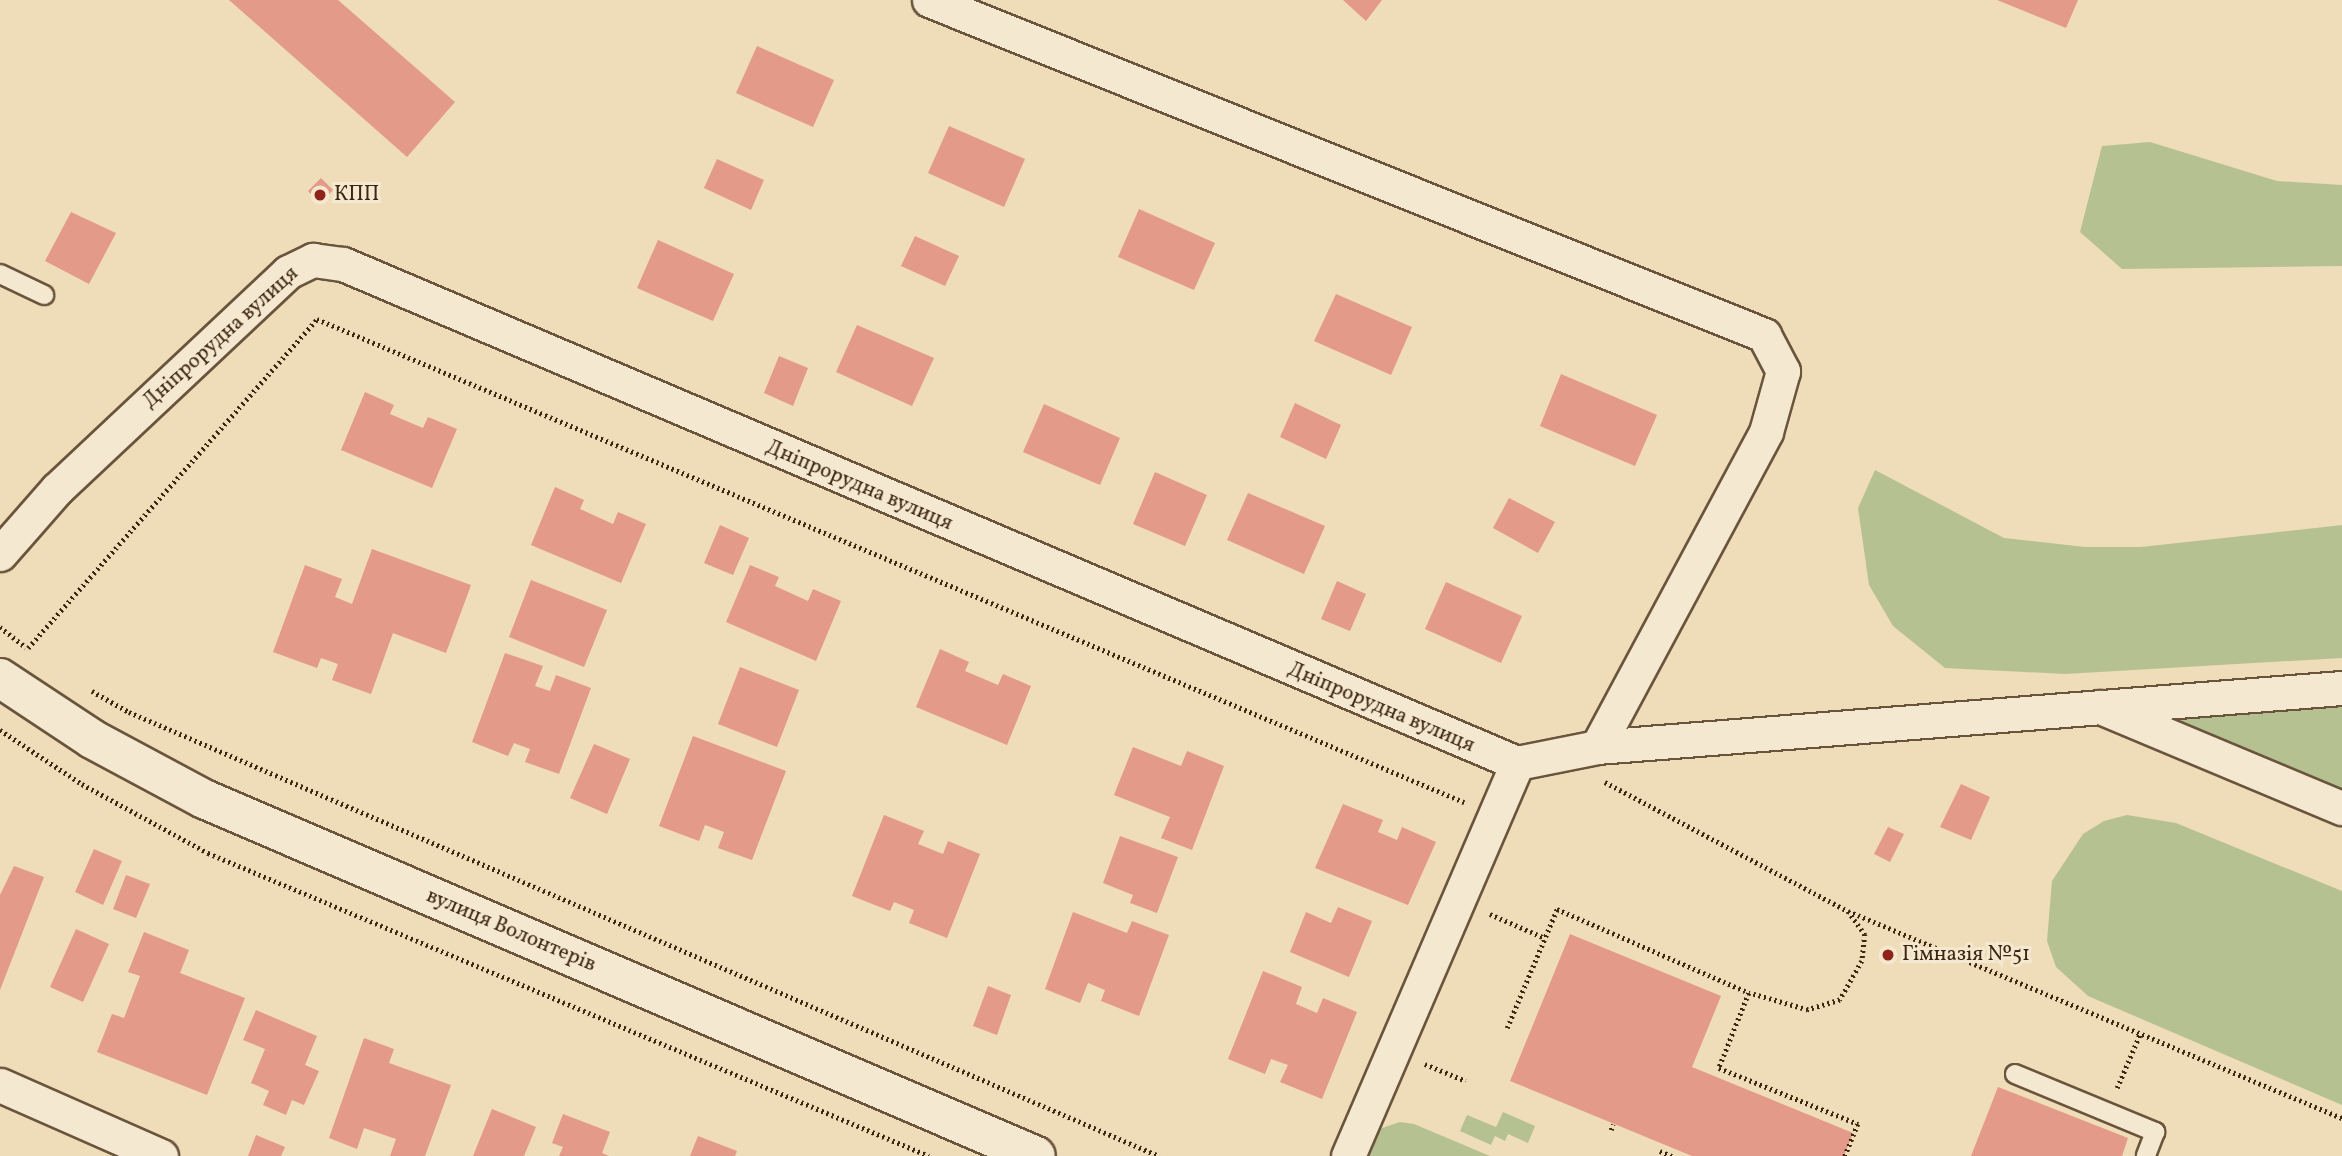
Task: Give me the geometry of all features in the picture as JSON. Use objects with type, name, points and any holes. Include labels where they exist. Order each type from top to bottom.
[{"type":"street","points":[[929,0],[1764,335],[1783,371],[1766,432],[1597,747]]},
{"type":"street","name":"Дніпрорудна вулиця","points":[[0,554],[57,489],[288,272],[313,260],[343,264],[1517,763]]},
{"type":"street","name":"вулиця Волонтерів","points":[[0,678],[92,739],[204,799],[1036,1156]]},
{"type":"street","points":[[1348,1156],[1517,763],[1558,757],[1597,747],[2094,705],[2342,688]]},
{"type":"street","points":[[2094,705],[2342,808]]},
{"type":"street","points":[[0,1085],[161,1156]]},
{"type":"lane","points":[[0,274],[44,295]]},
{"type":"lane","points":[[2015,1074],[2155,1132],[2146,1156]]},
{"type":"path","points":[[27,648],[317,319],[1471,805]]},
{"type":"path","points":[[0,627],[38,656]]},
{"type":"path","points":[[83,686],[130,712],[1159,1156]]},
{"type":"path","points":[[0,730],[82,784],[208,853],[929,1156]]},
{"type":"path","points":[[1558,757],[1848,911],[2342,1118]]},
{"type":"path","points":[[1507,1028],[1557,909],[1749,993],[1808,1010],[1840,1000],[1850,989],[1865,947],[1865,934],[1848,911]]},
{"type":"path","points":[[1517,926],[1545,938]]},
{"type":"path","points":[[1749,993],[1719,1068],[1858,1124],[1845,1156]]},
{"type":"path","points":[[2129,1059],[2140,1034]]},
{"type":"path","points":[[1611,1130],[1614,1124]]},
{"type":"path","points":[[1660,1151],[1672,1156]]},
{"type":"green space","points":[[2150,142],[2277,181],[2342,185],[2342,266],[2122,269],[2080,232],[2102,146]]},
{"type":"green space","points":[[1875,470],[2004,538],[2085,547],[2141,547],[2342,525],[2342,658],[2065,674],[1945,668],[1893,626],[1869,585],[1858,508]]},
{"type":"green space","points":[[2342,688],[2342,808],[2094,705]]},
{"type":"green space","points":[[2127,815],[2176,823],[2342,891],[2342,1105],[2088,996],[2056,967],[2047,941],[2052,881],[2083,834],[2104,821]]},
{"type":"green space","points":[[1503,1112],[1535,1126],[1528,1143],[1508,1134],[1505,1141],[1495,1136],[1491,1145],[1460,1131],[1467,1115],[1496,1127]]},
{"type":"green space","points":[[1400,1122],[1414,1124],[1490,1156],[1362,1156],[1379,1129]]},
{"type":"building","points":[[229,0],[338,0],[455,102],[407,157]]},
{"type":"building","points":[[1343,0],[1382,0],[1366,21]]},
{"type":"building","points":[[1997,0],[2078,0],[2066,28]]},
{"type":"building","points":[[757,46],[834,80],[813,127],[736,93]]},
{"type":"building","points":[[949,126],[1025,159],[1004,207],[928,173]]},
{"type":"building","points":[[717,159],[764,180],[751,210],[704,188]]},
{"type":"building","name":"КПП","points":[[321,178],[333,190],[320,204],[308,191]]},
{"type":"building","points":[[1139,209],[1215,243],[1194,290],[1118,257]]},
{"type":"building","points":[[71,212],[116,233],[89,284],[45,261]]},
{"type":"building","points":[[915,236],[959,256],[945,286],[901,266]]},
{"type":"building","points":[[658,240],[734,274],[713,321],[637,288]]},
{"type":"building","points":[[1336,294],[1412,327],[1391,375],[1314,341]]},
{"type":"building","points":[[857,325],[934,358],[912,406],[836,372]]},
{"type":"building","points":[[779,356],[808,368],[793,406],[764,393]]},
{"type":"building","points":[[1561,374],[1657,415],[1635,466],[1540,426]]},
{"type":"building","points":[[365,392],[394,405],[390,414],[423,428],[428,417],[457,429],[432,488],[341,450]]},
{"type":"building","points":[[1295,403],[1341,425],[1326,459],[1280,437]]},
{"type":"building","points":[[1044,404],[1120,438],[1100,485],[1023,452]]},
{"type":"building","points":[[1155,472],[1207,495],[1185,546],[1133,524]]},
{"type":"building","points":[[555,487],[584,500],[580,509],[613,524],[618,512],[646,524],[621,583],[531,545]]},
{"type":"building","points":[[1248,493],[1325,526],[1304,574],[1227,540]]},
{"type":"building","points":[[1509,498],[1555,522],[1538,553],[1493,528]]},
{"type":"building","points":[[720,525],[749,538],[733,575],[704,563]]},
{"type":"building","points":[[372,549],[471,585],[446,653],[393,633],[371,694],[332,680],[338,664],[321,658],[317,668],[273,652],[305,565],[342,579],[335,597],[352,604]]},
{"type":"building","points":[[750,565],[779,577],[775,586],[808,601],[813,589],[841,601],[816,661],[726,622]]},
{"type":"building","points":[[531,580],[607,610],[584,667],[509,637]]},
{"type":"building","points":[[1337,581],[1366,594],[1350,631],[1321,619]]},
{"type":"building","points":[[1446,582],[1522,616],[1501,663],[1425,629]]},
{"type":"building","points":[[940,649],[969,662],[965,671],[998,685],[1003,674],[1031,686],[1007,745],[916,707]]},
{"type":"building","points":[[505,653],[543,666],[535,686],[550,691],[556,675],[591,688],[559,774],[525,762],[530,749],[514,743],[508,756],[472,742]]},
{"type":"building","points":[[740,667],[799,690],[777,747],[718,724]]},
{"type":"building","points":[[693,736],[786,771],[752,860],[718,848],[724,832],[705,825],[699,841],[659,826]]},
{"type":"building","points":[[594,744],[630,759],[607,814],[570,798]]},
{"type":"building","points":[[1133,747],[1181,766],[1187,751],[1224,766],[1192,850],[1161,838],[1170,817],[1114,795]]},
{"type":"building","points":[[1961,784],[1990,797],[1971,840],[1940,827]]},
{"type":"building","points":[[1343,804],[1383,820],[1378,832],[1397,840],[1402,827],[1436,842],[1408,905],[1315,868]]},
{"type":"building","points":[[884,815],[924,831],[918,844],[943,854],[948,841],[980,854],[947,938],[909,923],[914,910],[894,902],[890,911],[852,896]]},
{"type":"building","points":[[1888,827],[1904,834],[1890,862],[1874,854]]},
{"type":"building","points":[[1120,836],[1178,857],[1157,913],[1130,903],[1133,895],[1103,883]]},
{"type":"building","points":[[94,849],[122,861],[103,905],[75,892]]},
{"type":"building","points":[[14,866],[44,877],[0,990],[0,895]]},
{"type":"building","points":[[126,875],[150,884],[136,918],[113,909]]},
{"type":"building","points":[[1338,907],[1372,921],[1349,977],[1290,952],[1306,912],[1331,923]]},
{"type":"building","points":[[1073,912],[1127,933],[1132,921],[1169,935],[1139,1016],[1101,1001],[1105,990],[1088,983],[1080,1003],[1045,989]]},
{"type":"building","points":[[76,929],[109,944],[83,1002],[50,987]]},
{"type":"building","points":[[144,932],[189,950],[180,973],[245,998],[207,1095],[97,1052],[112,1014],[124,1018],[140,976],[128,972]]},
{"type":"building","points":[[1570,934],[1721,996],[1692,1067],[1853,1133],[1844,1156],[1692,1156],[1510,1081]]},
{"type":"building","points":[[1263,971],[1302,987],[1296,1004],[1317,1013],[1323,998],[1357,1012],[1322,1099],[1280,1082],[1288,1065],[1271,1059],[1265,1074],[1228,1059]]},
{"type":"building","points":[[988,986],[1011,995],[997,1035],[973,1026]]},
{"type":"building","points":[[256,1010],[317,1036],[305,1065],[319,1071],[304,1105],[292,1100],[286,1115],[263,1105],[269,1091],[251,1083],[265,1049],[243,1040]]},
{"type":"building","points":[[364,1038],[394,1049],[389,1063],[451,1085],[425,1156],[390,1156],[396,1139],[364,1128],[357,1149],[329,1138]]},
{"type":"building","points":[[1998,1087],[2128,1138],[2122,1156],[1971,1156]]},
{"type":"building","points":[[492,1109],[536,1127],[524,1156],[473,1156]]},
{"type":"building","points":[[563,1114],[610,1132],[602,1153],[609,1156],[559,1156],[563,1147],[552,1143]]},
{"type":"building","points":[[256,1135],[285,1147],[281,1156],[248,1156]]},
{"type":"building","points":[[698,1136],[737,1151],[735,1156],[690,1156]]},
{"type":"place","name":"КПП","points":[[320,195]]},
{"type":"place","name":"Гімназія №51","points":[[1888,955]]}]
